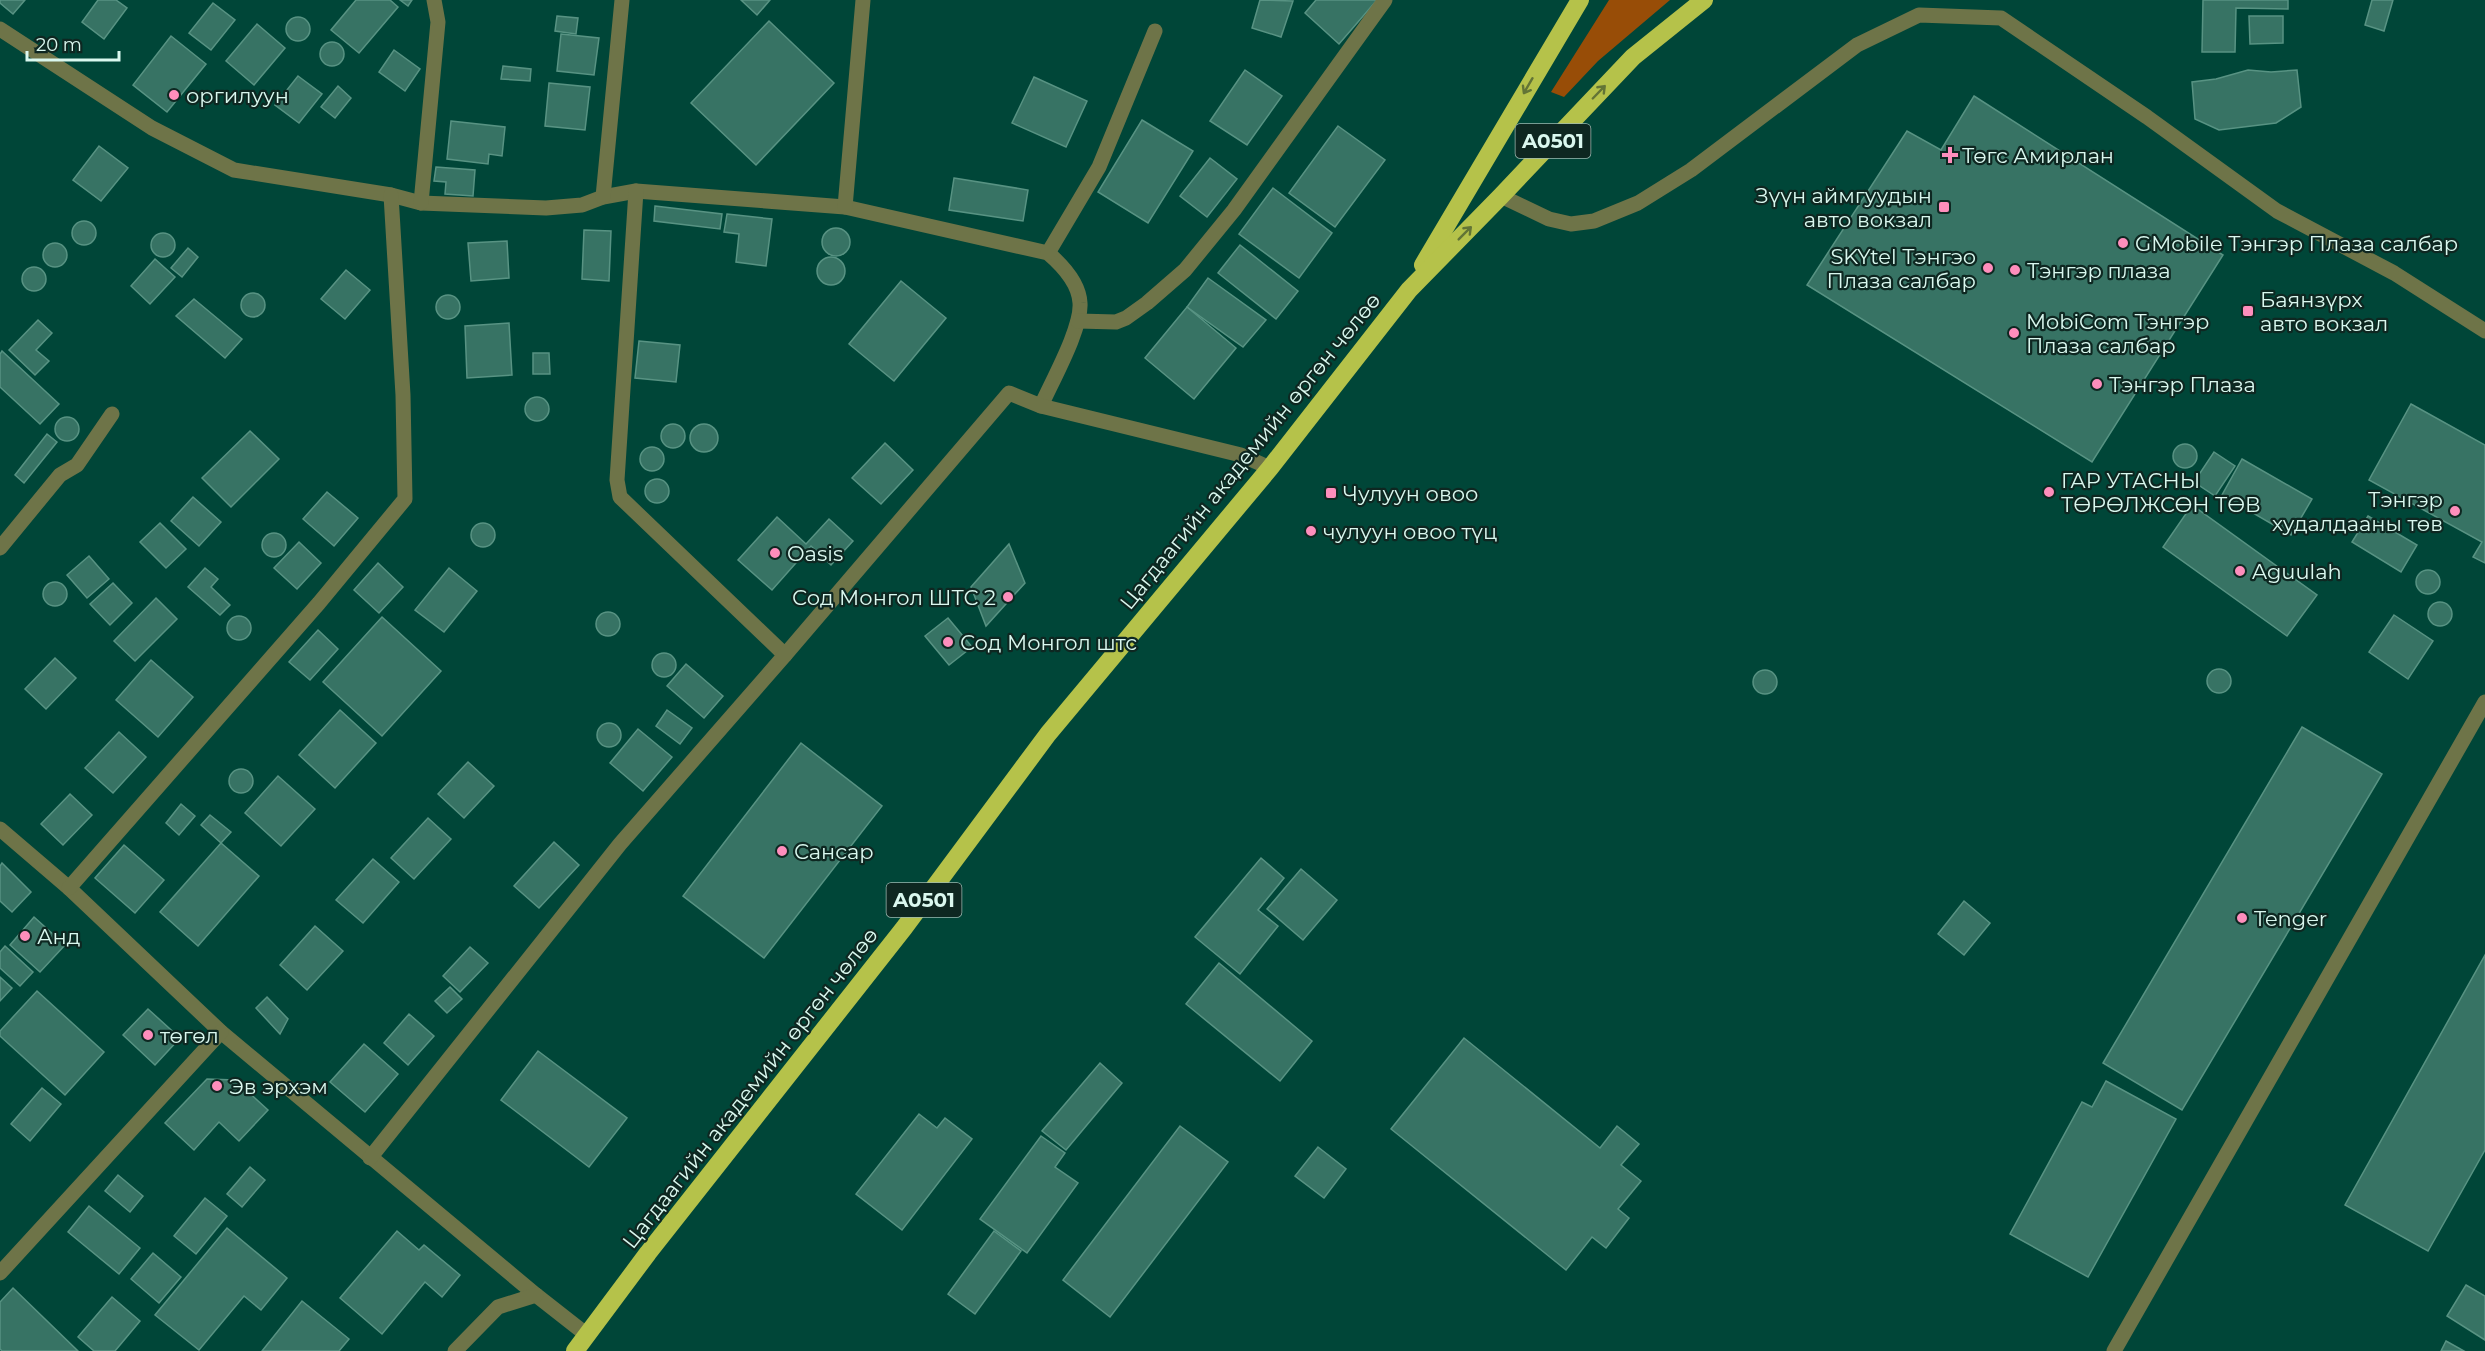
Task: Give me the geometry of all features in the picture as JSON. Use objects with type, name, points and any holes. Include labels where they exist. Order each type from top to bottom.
[{"type":"highway","name":"Цагдаагийн академийн өргөн чөлөө","points":[[1409,290],[1580,0]]},
{"type":"highway","name":"Цагдаагийн академийн өргөн чөлөө","points":[[575,1351],[904,928],[1048,734],[1270,468],[1409,290],[1633,57],[1704,0]]},
{"type":"street","points":[[421,203],[438,22],[434,0]]},
{"type":"street","points":[[603,197],[622,0]]},
{"type":"street","points":[[845,207],[863,0]]},
{"type":"street","points":[[1078,321],[1116,322],[1126,318],[1185,270],[1234,210],[1385,0]]},
{"type":"street","points":[[1501,196],[1549,219],[1571,224],[1594,221],[1638,203],[1691,170],[1857,45],[1919,15],[2001,18],[2147,117],[2277,211],[2394,273],[2485,331]]},
{"type":"street","points":[[0,28],[152,128],[234,170],[391,195],[421,203],[546,208],[582,205],[603,197],[636,191],[845,207],[1048,253],[1063,266],[1075,286],[1080,302],[1078,321],[1041,406]]},
{"type":"street","points":[[1048,253],[1099,167],[1155,31]]},
{"type":"street","points":[[636,191],[617,480],[620,497],[785,655]]},
{"type":"street","points":[[69,888],[319,603],[405,499],[403,395],[391,195]]},
{"type":"street","points":[[370,1158],[620,844],[1009,393],[1041,406],[1214,447],[1241,455],[1270,468]]},
{"type":"street","points":[[0,548],[60,475],[77,465],[112,414]]},
{"type":"street","points":[[2114,1351],[2485,702]]},
{"type":"street","points":[[0,829],[69,888],[221,1032],[370,1158],[587,1335]]},
{"type":"street","points":[[0,1273],[221,1032]]},
{"type":"street","points":[[455,1351],[498,1307],[536,1294]]},
{"type":"shaded area","points":[[1609,0],[1670,0],[1598,61],[1564,97],[1551,92]]},
{"type":"building","points":[[0,0],[25,0],[13,14],[0,3]]},
{"type":"building","points":[[98,0],[116,0],[127,8],[104,39],[82,22]]},
{"type":"building","points":[[356,0],[390,0],[398,7],[359,53],[331,30]]},
{"type":"building","points":[[400,0],[412,0],[408,6]]},
{"type":"building","points":[[741,0],[770,0],[757,15]]},
{"type":"building","points":[[1260,0],[1293,1],[1281,37],[1252,28]]},
{"type":"building","points":[[1316,0],[1377,0],[1339,44],[1305,13]]},
{"type":"building","points":[[2203,0],[2288,0],[2288,9],[2236,8],[2235,52],[2202,52]]},
{"type":"building","points":[[2372,0],[2393,0],[2384,31],[2365,25]]},
{"type":"building","points":[[213,3],[235,20],[211,50],[189,33]]},
{"type":"building","points":[[557,16],[578,18],[576,34],[555,31]]},
{"type":"building","points":[[2249,16],[2283,16],[2283,43],[2250,44]]},
{"type":"building","points":[[298,17],[307,20],[310,29],[307,38],[298,41],[289,38],[286,29],[289,20]]},
{"type":"building","points":[[769,21],[834,83],[756,165],[691,103]]},
{"type":"building","points":[[257,24],[285,48],[254,85],[226,61]]},
{"type":"building","points":[[561,34],[599,38],[594,75],[557,71]]},
{"type":"building","points":[[171,36],[206,64],[167,112],[133,85]]},
{"type":"building","points":[[332,42],[341,45],[344,54],[341,63],[332,66],[323,63],[320,54],[323,45]]},
{"type":"building","points":[[394,50],[420,69],[405,91],[379,72]]},
{"type":"building","points":[[503,66],[531,69],[530,81],[501,79]]},
{"type":"building","points":[[1245,70],[1282,96],[1247,145],[1210,121]]},
{"type":"building","points":[[2248,70],[2271,72],[2297,70],[2301,107],[2276,123],[2219,130],[2195,119],[2192,82],[2216,79]]},
{"type":"building","points":[[298,76],[322,94],[299,123],[275,105]]},
{"type":"building","points":[[1034,77],[1087,101],[1066,147],[1012,123]]},
{"type":"building","points":[[549,83],[590,87],[585,130],[545,126]]},
{"type":"building","points":[[338,86],[351,98],[335,118],[321,107]]},
{"type":"building","name":"Тэнгэр плаза","points":[[1974,96],[2223,255],[2092,462],[1807,285],[1907,131],[1941,150]]},
{"type":"building","points":[[1142,120],[1193,151],[1148,223],[1098,192]]},
{"type":"building","points":[[451,121],[505,127],[502,156],[489,154],[488,164],[447,159]]},
{"type":"building","points":[[1338,126],[1385,160],[1335,227],[1289,193]]},
{"type":"building","points":[[99,146],[128,168],[101,201],[73,180]]},
{"type":"building","points":[[1210,158],[1237,179],[1207,217],[1180,196]]},
{"type":"building","points":[[436,167],[475,170],[473,196],[445,194],[446,182],[434,181]]},
{"type":"building","points":[[954,178],[1028,190],[1023,221],[949,210]]},
{"type":"building","points":[[1273,188],[1332,233],[1299,278],[1239,234]]},
{"type":"building","points":[[655,206],[722,214],[720,229],[654,221]]},
{"type":"building","points":[[727,214],[772,219],[766,266],[736,262],[739,234],[724,232]]},
{"type":"building","points":[[84,221],[93,224],[96,233],[93,242],[84,245],[75,242],[72,233],[75,224]]},
{"type":"building","points":[[836,228],[846,232],[850,242],[846,252],[836,256],[826,252],[822,242],[826,232]]},
{"type":"building","points":[[584,230],[611,231],[609,281],[582,279]]},
{"type":"building","points":[[163,233],[172,236],[175,245],[172,254],[163,257],[154,254],[151,245],[154,236]]},
{"type":"building","points":[[507,241],[509,278],[471,281],[468,243]]},
{"type":"building","points":[[55,243],[64,246],[67,255],[64,264],[55,267],[46,264],[43,255],[46,246]]},
{"type":"building","points":[[1240,245],[1298,291],[1276,319],[1218,273]]},
{"type":"building","points":[[188,248],[198,257],[182,277],[171,268]]},
{"type":"building","points":[[831,257],[841,261],[845,271],[841,281],[831,285],[821,281],[817,271],[821,261]]},
{"type":"building","points":[[155,259],[175,277],[150,304],[131,286]]},
{"type":"building","points":[[34,267],[43,270],[46,279],[43,288],[34,291],[25,288],[22,279],[25,270]]},
{"type":"building","points":[[346,270],[370,290],[345,319],[321,299]]},
{"type":"building","points":[[1208,278],[1266,320],[1243,347],[1187,307]]},
{"type":"building","points":[[901,281],[946,318],[894,381],[849,344]]},
{"type":"building","points":[[253,293],[262,296],[265,305],[262,314],[253,317],[244,314],[241,305],[244,296]]},
{"type":"building","points":[[448,295],[457,298],[460,307],[457,316],[448,319],[439,316],[436,307],[439,298]]},
{"type":"building","points":[[194,299],[242,339],[225,358],[176,316]]},
{"type":"building","points":[[1187,307],[1236,348],[1194,399],[1145,358]]},
{"type":"building","points":[[38,320],[52,333],[36,350],[49,361],[35,375],[9,350]]},
{"type":"building","points":[[509,323],[512,375],[467,378],[465,326]]},
{"type":"building","points":[[639,341],[680,345],[676,382],[635,378]]},
{"type":"building","points":[[2,351],[59,404],[40,424],[0,387],[0,354]]},
{"type":"building","points":[[533,353],[549,353],[550,374],[533,374]]},
{"type":"building","points":[[537,397],[546,400],[549,409],[546,418],[537,421],[528,418],[525,409],[528,400]]},
{"type":"building","name":"Тэнгэр худалдааны төв","points":[[2411,404],[2485,445],[2485,563],[2473,557],[2482,542],[2369,480]]},
{"type":"building","points":[[67,417],[76,420],[79,429],[76,438],[67,441],[58,438],[55,429],[58,420]]},
{"type":"building","points":[[673,424],[682,427],[685,436],[682,445],[673,448],[664,445],[661,436],[664,427]]},
{"type":"building","points":[[704,424],[714,428],[718,438],[714,448],[704,452],[694,448],[690,438],[694,428]]},
{"type":"building","points":[[250,431],[279,459],[231,507],[202,478]]},
{"type":"building","points":[[47,434],[57,442],[24,483],[15,475]]},
{"type":"building","points":[[885,443],[913,470],[881,504],[852,478]]},
{"type":"building","points":[[2185,444],[2194,447],[2197,456],[2194,465],[2185,468],[2176,465],[2173,456],[2176,447]]},
{"type":"building","points":[[652,447],[661,450],[664,459],[661,468],[652,471],[643,468],[640,459],[643,450]]},
{"type":"building","points":[[2214,452],[2235,466],[2215,496],[2194,482]]},
{"type":"building","points":[[2242,459],[2312,499],[2291,535],[2222,495]]},
{"type":"building","points":[[657,479],[666,482],[669,491],[666,500],[657,503],[648,500],[645,491],[648,482]]},
{"type":"building","points":[[327,492],[358,518],[334,546],[303,519]]},
{"type":"building","points":[[193,497],[221,522],[199,546],[171,521]]},
{"type":"building","name":"Aguulah","points":[[2192,505],[2317,595],[2287,636],[2163,547]]},
{"type":"building","points":[[2368,516],[2417,545],[2401,572],[2352,542]]},
{"type":"building","name":"Oasis","points":[[777,517],[806,544],[829,519],[853,541],[831,565],[811,546],[772,590],[738,560]]},
{"type":"building","points":[[160,523],[186,549],[166,568],[140,542]]},
{"type":"building","points":[[483,523],[492,526],[495,535],[492,544],[483,547],[474,544],[471,535],[474,526]]},
{"type":"building","points":[[274,533],[283,536],[286,545],[283,554],[274,557],[265,554],[262,545],[265,536]]},
{"type":"building","points":[[299,542],[321,563],[297,589],[274,568]]},
{"type":"building","points":[[1009,544],[1025,583],[986,626],[971,587]]},
{"type":"building","points":[[89,556],[109,579],[87,598],[67,575]]},
{"type":"building","points":[[378,563],[403,587],[379,613],[354,590]]},
{"type":"building","points":[[205,568],[218,579],[211,587],[230,605],[220,615],[188,587]]},
{"type":"building","points":[[449,568],[477,591],[444,632],[415,610]]},
{"type":"building","points":[[2428,570],[2437,573],[2440,582],[2437,591],[2428,594],[2419,591],[2416,582],[2419,573]]},
{"type":"building","points":[[55,582],[64,585],[67,594],[64,603],[55,606],[46,603],[43,594],[46,585]]},
{"type":"building","points":[[113,583],[132,603],[110,625],[90,604]]},
{"type":"building","points":[[156,598],[177,619],[135,661],[114,641]]},
{"type":"building","points":[[2440,602],[2449,605],[2452,614],[2449,623],[2440,626],[2431,623],[2428,614],[2431,605]]},
{"type":"building","points":[[608,612],[617,615],[620,624],[617,633],[608,636],[599,633],[596,624],[599,615]]},
{"type":"building","points":[[2394,615],[2433,641],[2408,679],[2369,652]]},
{"type":"building","points":[[239,616],[248,619],[251,628],[248,637],[239,640],[230,637],[227,628],[230,619]]},
{"type":"building","points":[[382,617],[441,671],[382,736],[323,682]]},
{"type":"building","name":"Сод Монгол штс","points":[[948,618],[972,647],[949,665],[925,636]]},
{"type":"building","points":[[318,630],[338,649],[310,680],[289,662]]},
{"type":"building","points":[[664,653],[673,656],[676,665],[673,674],[664,677],[655,674],[652,665],[655,656]]},
{"type":"building","points":[[55,658],[76,678],[46,709],[25,689]]},
{"type":"building","points":[[151,660],[193,697],[158,737],[116,700]]},
{"type":"building","points":[[686,664],[723,696],[704,718],[667,686]]},
{"type":"building","points":[[2219,669],[2228,672],[2231,681],[2228,690],[2219,693],[2210,690],[2207,681],[2210,672]]},
{"type":"building","points":[[1765,670],[1770,671],[1776,677],[1776,687],[1770,693],[1765,694],[1760,693],[1754,687],[1753,682],[1754,677],[1760,671]]},
{"type":"building","points":[[340,710],[376,743],[335,788],[299,755]]},
{"type":"building","points":[[667,710],[692,728],[680,744],[656,726]]},
{"type":"building","points":[[609,723],[618,726],[621,735],[618,744],[609,747],[600,744],[597,735],[600,726]]},
{"type":"building","name":"Tenger","points":[[2302,727],[2382,774],[2182,1110],[2103,1063]]},
{"type":"building","points":[[638,729],[672,757],[643,791],[610,763]]},
{"type":"building","points":[[119,732],[146,757],[113,793],[85,768]]},
{"type":"building","name":"Сансар","points":[[801,743],[882,806],[764,958],[683,896]]},
{"type":"building","points":[[468,762],[494,786],[464,818],[438,794]]},
{"type":"building","points":[[241,769],[250,772],[253,781],[250,790],[241,793],[232,790],[229,781],[232,772]]},
{"type":"building","points":[[278,776],[315,809],[281,846],[245,813]]},
{"type":"building","points":[[70,794],[92,815],[63,845],[41,824]]},
{"type":"building","points":[[181,804],[195,816],[179,835],[166,823]]},
{"type":"building","points":[[210,815],[231,832],[221,843],[201,825]]},
{"type":"building","points":[[428,818],[451,839],[414,879],[391,858]]},
{"type":"building","points":[[554,842],[579,865],[539,908],[514,886]]},
{"type":"building","points":[[221,843],[259,876],[198,946],[160,912]]},
{"type":"building","points":[[124,845],[164,880],[135,913],[95,878]]},
{"type":"building","points":[[1261,858],[1284,878],[1258,910],[1278,926],[1240,974],[1195,937]]},
{"type":"building","points":[[373,859],[399,882],[363,923],[336,900]]},
{"type":"building","points":[[2,863],[31,892],[12,912],[0,901],[0,866]]},
{"type":"building","points":[[1301,869],[1337,900],[1303,940],[1267,909]]},
{"type":"building","points":[[1964,901],[1990,923],[1964,955],[1938,934]]},
{"type":"building","points":[[34,917],[65,945],[40,972],[10,945]]},
{"type":"building","points":[[315,926],[343,951],[307,990],[280,965]]},
{"type":"building","points":[[5,946],[33,972],[20,986],[0,968],[0,952]]},
{"type":"building","points":[[470,947],[488,963],[460,992],[443,976]]},
{"type":"building","points":[[2485,955],[2485,1150],[2428,1251],[2345,1205]]},
{"type":"building","points":[[1219,963],[1312,1041],[1280,1081],[1186,1004]]},
{"type":"building","points":[[0,977],[12,988],[0,1001]]},
{"type":"building","points":[[450,987],[462,999],[447,1013],[435,1001]]},
{"type":"building","points":[[37,991],[104,1052],[65,1095],[0,1036],[0,1031]]},
{"type":"building","points":[[267,997],[288,1019],[280,1034],[256,1008]]},
{"type":"building","points":[[148,1009],[180,1038],[155,1065],[123,1035]]},
{"type":"building","points":[[409,1014],[434,1036],[408,1065],[384,1043]]},
{"type":"building","points":[[1464,1038],[1600,1148],[1617,1126],[1639,1144],[1621,1165],[1641,1181],[1618,1209],[1629,1218],[1606,1248],[1592,1237],[1566,1270],[1391,1129]]},
{"type":"building","points":[[364,1044],[398,1074],[365,1112],[330,1082]]},
{"type":"building","points":[[538,1051],[627,1118],[589,1167],[501,1100]]},
{"type":"building","points":[[1100,1063],[1122,1083],[1066,1150],[1042,1131]]},
{"type":"building","points":[[207,1079],[235,1080],[268,1110],[239,1141],[219,1122],[194,1150],[165,1123]]},
{"type":"building","points":[[2106,1081],[2176,1119],[2088,1277],[2010,1234],[2082,1102],[2092,1107]]},
{"type":"building","points":[[42,1088],[61,1104],[30,1141],[11,1124]]},
{"type":"building","points":[[919,1114],[937,1128],[945,1118],[972,1139],[902,1230],[856,1194]]},
{"type":"building","points":[[1180,1126],[1228,1162],[1110,1317],[1063,1280]]},
{"type":"building","points":[[1041,1136],[1065,1153],[1055,1167],[1078,1183],[1027,1253],[980,1219]]},
{"type":"building","points":[[1318,1147],[1346,1169],[1324,1198],[1295,1176]]},
{"type":"building","points":[[250,1167],[265,1180],[242,1207],[227,1194]]},
{"type":"building","points":[[118,1175],[143,1196],[130,1212],[105,1191]]},
{"type":"building","points":[[205,1198],[227,1216],[196,1254],[174,1236]]},
{"type":"building","points":[[89,1206],[140,1248],[119,1274],[68,1232]]},
{"type":"building","points":[[227,1228],[287,1278],[261,1310],[244,1296],[199,1350],[155,1315]]},
{"type":"building","points":[[397,1231],[419,1250],[424,1245],[460,1275],[442,1297],[425,1282],[382,1334],[340,1298]]},
{"type":"building","points":[[994,1231],[1021,1251],[975,1314],[948,1294]]},
{"type":"building","points":[[153,1253],[181,1277],[159,1303],[131,1279]]},
{"type":"building","points":[[2466,1285],[2485,1296],[2485,1340],[2447,1316]]},
{"type":"building","points":[[13,1288],[78,1351],[2,1351],[0,1349],[0,1302]]},
{"type":"building","points":[[112,1297],[140,1321],[115,1351],[94,1351],[78,1337]]},
{"type":"building","points":[[302,1301],[349,1339],[339,1351],[262,1351]]},
{"type":"building","points":[[2446,1341],[2464,1351],[2441,1351]]},
{"type":"place","name":"оргилуун","points":[[174,95]]},
{"type":"place","name":"Төгс Амирлан","points":[[1950,155]]},
{"type":"place","name":"Зүүн аймгуудын авто вокзал","points":[[1944,207]]},
{"type":"place","name":"GMobile Тэнгэр Плаза салбар","points":[[2123,243]]},
{"type":"place","name":"SKYtel Тэнгэо Плаза салбар","points":[[1988,268]]},
{"type":"place","name":"Тэнгэр плаза","points":[[2015,270]]},
{"type":"place","name":"Баянзүрх авто вокзал","points":[[2248,311]]},
{"type":"place","name":"MobiCom Тэнгэр Плаза салбар","points":[[2014,333]]},
{"type":"place","name":"Тэнгэр Плаза","points":[[2097,384]]},
{"type":"place","name":"ГАР УТАСНЫ ТӨРӨЛЖСӨН ТӨВ","points":[[2049,492]]},
{"type":"place","name":"Чулуун овоо","points":[[1331,493]]},
{"type":"place","name":"Тэнгэр худалдааны төв","points":[[2455,511]]},
{"type":"place","name":"чулуун овоо түц","points":[[1311,531]]},
{"type":"place","name":"Oasis","points":[[775,553]]},
{"type":"place","name":"Aguulah","points":[[2240,571]]},
{"type":"place","name":"Сод Монгол ШТС 2","points":[[1008,597]]},
{"type":"place","name":"Сод Монгол штс","points":[[948,642]]},
{"type":"place","name":"Сансар","points":[[782,851]]},
{"type":"place","name":"Tenger","points":[[2242,918]]},
{"type":"place","name":"Анд","points":[[25,936]]},
{"type":"place","name":"төгөл","points":[[148,1035]]},
{"type":"place","name":"Эв эрхэм","points":[[217,1086]]}]
